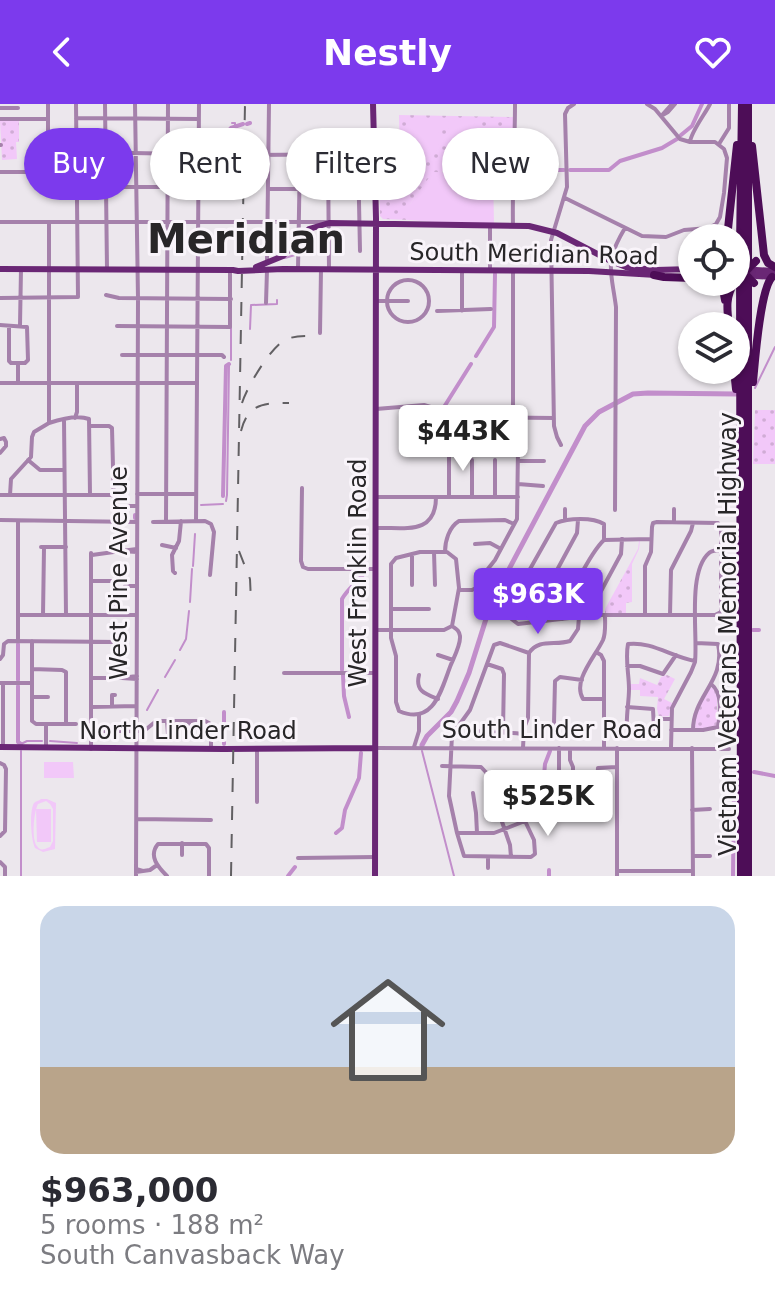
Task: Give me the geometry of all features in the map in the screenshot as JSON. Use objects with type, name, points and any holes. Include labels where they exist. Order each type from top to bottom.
[{"type":"highway","points":[[745,104],[766,260],[774,273],[768,282],[763,304],[753,382],[748,467]]},
{"type":"highway","points":[[729,224],[745,104]]},
{"type":"highway","name":"Vietnam Veterans Memorial Highway","points":[[741,876],[740,247],[745,104]]},
{"type":"highway","name":"Vietnam Veterans Memorial Highway","points":[[745,104],[748,876]]},
{"type":"highway","points":[[750,268],[756,261],[762,233]]},
{"type":"highway","points":[[655,272],[664,277],[678,276]]},
{"type":"highway","points":[[750,279],[759,289],[763,304]]},
{"type":"highway","points":[[724,296],[727,312]]},
{"type":"highway","points":[[726,308],[728,296]]},
{"type":"highway","points":[[735,384],[742,454]]},
{"type":"main road","name":"West Franklin Road","points":[[373,104],[373,128]]},
{"type":"main road","name":"West Franklin Road","points":[[375,876],[376,200]]},
{"type":"main road","name":"South Meridian Road","points":[[329,223],[529,226],[553,232],[611,261],[655,272]]},
{"type":"main road","points":[[267,267],[283,256],[309,229],[329,223]]},
{"type":"main road","name":"South Meridian Road","points":[[0,269],[232,270],[267,267],[655,272]]},
{"type":"main road","points":[[750,272],[774,273]]},
{"type":"main road","name":"North Linder Road","points":[[2,747],[375,748]]},
{"type":"street","points":[[47,128],[48,104]]},
{"type":"street","points":[[76,104],[76,128]]},
{"type":"street","points":[[105,104],[105,128]]},
{"type":"street","name":"West Pine Avenue","points":[[135,104],[138,269],[136,872]]},
{"type":"street","points":[[168,104],[168,128]]},
{"type":"street","points":[[199,104],[199,128]]},
{"type":"street","points":[[269,104],[269,128]]},
{"type":"street","points":[[513,226],[515,104]]},
{"type":"street","points":[[561,445],[555,433],[554,418],[551,240],[567,187],[565,114],[574,104]]},
{"type":"street","points":[[565,198],[640,236],[663,237],[684,230],[712,227],[717,222],[721,213],[727,158],[725,151],[711,141],[690,142],[679,137],[662,115],[647,104]]},
{"type":"street","points":[[662,115],[673,104]]},
{"type":"street","points":[[690,142],[710,104]]},
{"type":"street","points":[[719,144],[729,128],[729,104]]},
{"type":"street","points":[[0,108],[18,108]]},
{"type":"street","points":[[76,118],[199,119]]},
{"type":"street","points":[[0,119],[47,119]]},
{"type":"street","points":[[136,152],[150,152]]},
{"type":"street","points":[[0,172],[24,172]]},
{"type":"street","points":[[136,187],[150,187]]},
{"type":"street","points":[[0,298],[78,297],[77,200]]},
{"type":"street","points":[[106,200],[107,269]]},
{"type":"street","points":[[166,522],[168,200]]},
{"type":"street","points":[[196,521],[198,200]]},
{"type":"street","points":[[266,303],[268,200]]},
{"type":"street","points":[[298,269],[299,200]]},
{"type":"street","points":[[329,200],[329,269]]},
{"type":"street","points":[[358,200],[360,251]]},
{"type":"street","points":[[0,222],[329,223]]},
{"type":"street","points":[[49,222],[49,423]]},
{"type":"street","points":[[490,226],[490,271]]},
{"type":"street","points":[[615,510],[616,307],[611,261],[613,249],[625,228]]},
{"type":"street","points":[[20,325],[21,269]]},
{"type":"street","points":[[320,333],[321,269]]},
{"type":"street","points":[[117,326],[230,327],[232,270]]},
{"type":"street","points":[[462,270],[462,311]]},
{"type":"street","points":[[513,271],[513,417]]},
{"type":"street","points":[[410,280],[423,286],[429,303],[419,319],[406,322],[393,316],[387,301],[393,286],[410,280]]},
{"type":"street","points":[[106,295],[117,298],[231,299]]},
{"type":"street","points":[[376,301],[408,301]]},
{"type":"street","points":[[437,311],[491,309]]},
{"type":"street","points":[[0,325],[9,325],[20,325],[27,327],[28,361],[25,363],[9,361],[9,325]]},
{"type":"street","points":[[122,355],[224,357]]},
{"type":"street","points":[[18,363],[18,382]]},
{"type":"street","points":[[0,383],[197,383]]},
{"type":"street","points":[[75,418],[77,383]]},
{"type":"street","points":[[376,409],[424,405],[463,417],[554,418]]},
{"type":"street","points":[[10,495],[11,479],[31,455],[34,432],[64,419],[89,418],[90,495]]},
{"type":"street","points":[[64,419],[66,615]]},
{"type":"street","points":[[90,426],[112,427],[114,506],[137,506]]},
{"type":"street","points":[[0,453],[6,446],[3,439]]},
{"type":"street","points":[[449,449],[449,497]]},
{"type":"street","points":[[459,590],[478,587],[518,515],[518,449]]},
{"type":"street","points":[[28,460],[40,470],[64,470]]},
{"type":"street","points":[[472,460],[472,497]]},
{"type":"street","points":[[495,460],[495,497]]},
{"type":"street","points":[[518,461],[544,461]]},
{"type":"street","points":[[518,484],[543,486]]},
{"type":"street","points":[[302,488],[303,567],[376,569]]},
{"type":"street","points":[[137,494],[196,494]]},
{"type":"street","points":[[0,495],[113,495]]},
{"type":"street","points":[[377,497],[518,497]]},
{"type":"street","points":[[376,528],[424,525],[434,512],[436,497]]},
{"type":"street","points":[[565,509],[565,520]]},
{"type":"street","points":[[674,509],[674,522]]},
{"type":"street","points":[[0,520],[137,522]]},
{"type":"street","points":[[445,552],[446,540],[453,525],[459,521],[505,520],[514,524]]},
{"type":"street","points":[[538,621],[537,607],[577,533],[578,520]]},
{"type":"street","points":[[18,521],[18,641]]},
{"type":"street","points":[[175,573],[172,555],[179,541],[181,521]]},
{"type":"street","points":[[153,522],[205,521],[211,524],[214,532],[210,575]]},
{"type":"street","points":[[604,540],[602,522],[558,521],[507,613],[510,619],[518,624],[593,615],[605,615],[645,615],[696,615],[719,614],[720,525],[716,522],[653,523],[651,552],[645,566],[645,615]]},
{"type":"street","points":[[670,615],[670,573],[693,522]]},
{"type":"street","points":[[593,615],[593,606],[622,552],[622,539]]},
{"type":"street","points":[[563,619],[564,607],[604,540],[651,539]]},
{"type":"street","points":[[475,544],[490,543],[501,549]]},
{"type":"street","points":[[162,545],[176,548]]},
{"type":"street","points":[[43,615],[42,548],[66,547]]},
{"type":"street","points":[[671,748],[674,704],[695,661],[696,575],[711,551],[721,550]]},
{"type":"street","points":[[91,749],[92,554],[137,551]]},
{"type":"street","points":[[434,552],[435,585]]},
{"type":"street","points":[[434,552],[453,555],[457,561],[459,590],[452,626],[460,636],[438,699],[427,711],[404,714],[397,707],[396,656],[392,645],[392,560],[434,552]]},
{"type":"street","points":[[412,554],[412,585]]},
{"type":"street","points":[[91,581],[116,583],[114,615]]},
{"type":"street","points":[[125,586],[137,586]]},
{"type":"street","points":[[391,609],[429,609]]},
{"type":"street","points":[[18,615],[137,615]]},
{"type":"street","points":[[604,699],[581,697],[582,680],[604,636],[605,615]]},
{"type":"street","points":[[523,748],[528,718],[529,653],[540,644],[570,641],[578,629],[579,617]]},
{"type":"street","points":[[376,630],[444,630],[452,626]]},
{"type":"street","points":[[1,658],[4,643],[18,641],[121,642],[122,678]]},
{"type":"street","points":[[32,641],[33,723],[76,724]]},
{"type":"street","points":[[457,833],[494,833],[527,823],[534,840],[534,855],[466,857],[462,853],[457,833],[449,796],[452,733],[470,710],[493,647],[500,643],[529,653]]},
{"type":"street","points":[[693,730],[695,711],[718,670],[718,644],[696,643]]},
{"type":"street","points":[[627,707],[653,709],[654,729],[628,729],[627,707],[629,690],[627,666],[628,644],[643,644],[695,661]]},
{"type":"street","points":[[668,653],[671,645]]},
{"type":"street","points":[[596,652],[604,661],[601,722],[604,748]]},
{"type":"street","points":[[438,655],[453,660]]},
{"type":"street","points":[[627,666],[640,666],[663,674],[676,655]]},
{"type":"street","points":[[487,664],[502,669],[504,674],[503,731]]},
{"type":"street","points":[[32,669],[65,671],[66,724]]},
{"type":"street","points":[[284,673],[376,673]]},
{"type":"street","points":[[419,675],[420,690],[438,699]]},
{"type":"street","points":[[91,678],[137,677]]},
{"type":"street","points":[[572,727],[556,725],[554,720],[555,681],[560,677],[582,680]]},
{"type":"street","points":[[2,747],[2,683],[32,683]]},
{"type":"street","points":[[671,730],[718,727],[719,694],[711,684]]},
{"type":"street","points":[[112,707],[112,695],[115,695]]},
{"type":"street","points":[[32,697],[48,697]]},
{"type":"street","points":[[91,707],[137,706]]},
{"type":"street","points":[[414,748],[419,731],[419,714]]},
{"type":"street","points":[[655,719],[671,719]]},
{"type":"street","points":[[167,721],[168,734]]},
{"type":"street","points":[[189,721],[189,734]]},
{"type":"street","points":[[91,731],[148,731],[155,722],[205,721],[211,727],[211,749]]},
{"type":"street","points":[[461,723],[470,731],[523,734]]},
{"type":"street","points":[[46,724],[46,748]]},
{"type":"street","name":"South Linder Road","points":[[375,748],[729,749]]},
{"type":"street","points":[[555,788],[559,788],[559,748]]},
{"type":"street","points":[[570,748],[573,806]]},
{"type":"street","points":[[617,748],[617,873],[693,874],[692,748]]},
{"type":"street","points":[[257,749],[257,802]]},
{"type":"street","points":[[1,836],[5,831],[6,769],[2,764]]},
{"type":"street","points":[[442,766],[481,767],[498,785],[499,812],[511,857]]},
{"type":"street","points":[[573,795],[596,795],[598,768],[617,767]]},
{"type":"street","points":[[490,775],[496,769]]},
{"type":"street","points":[[499,790],[509,791]]},
{"type":"street","points":[[473,793],[477,833]]},
{"type":"street","points":[[692,810],[710,809]]},
{"type":"street","points":[[170,810],[170,820]]},
{"type":"street","points":[[136,819],[211,820]]},
{"type":"street","points":[[182,843],[182,855]]},
{"type":"street","points":[[167,876],[155,858],[156,846],[160,844],[208,845],[207,875]]},
{"type":"street","points":[[693,856],[710,856]]},
{"type":"street","points":[[298,858],[375,857]]},
{"type":"street","points":[[488,857],[488,868]]},
{"type":"street","points":[[1,862],[5,867],[5,876]]},
{"type":"street","points":[[136,872],[150,870],[157,865]]},
{"type":"shaded area","points":[[399,115],[513,117],[513,128],[442,128],[442,172],[433,173],[426,182],[426,128],[399,128]]},
{"type":"shaded area","points":[[475,119],[473,128],[448,128],[448,121]]},
{"type":"shaded area","points":[[0,121],[19,121],[17,159],[2,160]]},
{"type":"shaded area","points":[[410,122],[438,122],[438,148],[426,156],[426,128],[405,128]]},
{"type":"shaded area","points":[[433,172],[442,172],[442,200],[494,200],[494,224],[410,220],[413,200],[426,200],[426,182]]},
{"type":"shaded area","points":[[380,200],[413,200],[410,220],[383,219],[380,216]]},
{"type":"shaded area","points":[[755,410],[775,410],[775,464],[753,464]]},
{"type":"shaded area","points":[[639,541],[639,549],[632,564],[632,602],[626,603],[626,613],[605,613],[638,549]]},
{"type":"shaded area","points":[[667,675],[675,679],[664,699],[672,703],[669,716],[659,717],[658,697],[640,696],[640,690],[631,690],[630,684],[639,684],[640,678],[657,685],[661,677]]},
{"type":"shaded area","points":[[710,688],[717,695],[717,726],[697,729],[697,712]]},
{"type":"shaded area","points":[[44,762],[73,762],[74,778],[44,778]]},
{"type":"shaded area","points":[[47,799],[56,803],[55,849],[43,852],[35,848],[31,826],[32,807],[40,800]],"holes":[[[46,801],[53,809],[53,841],[50,847],[41,849],[34,838],[35,813],[38,804]]]},
{"type":"shaded area","points":[[36,809],[51,809],[51,842],[37,842]]},
{"type":"waterway","points":[[681,135],[692,126],[702,104]]},
{"type":"waterway","points":[[232,123],[235,125]]},
{"type":"waterway","points":[[231,128],[243,124]]},
{"type":"waterway","points":[[570,170],[609,170],[620,161],[662,148],[677,139]]},
{"type":"waterway","points":[[559,170],[564,170]]},
{"type":"waterway","points":[[285,258],[295,255]]},
{"type":"waterway","points":[[476,356],[494,327],[495,274]]},
{"type":"waterway","points":[[250,329],[251,305],[277,304],[277,300]]},
{"type":"waterway","points":[[231,327],[231,360]]},
{"type":"waterway","points":[[755,388],[775,347]]},
{"type":"waterway","points":[[223,496],[226,366],[229,364]]},
{"type":"waterway","points":[[444,407],[471,364]]},
{"type":"waterway","points":[[226,501],[229,366]]},
{"type":"waterway","points":[[422,745],[457,701],[491,603],[585,426],[599,412],[633,394],[736,394]]},
{"type":"waterway","points":[[427,447],[440,413]]},
{"type":"waterway","points":[[201,505],[223,504]]},
{"type":"waterway","points":[[193,566],[195,534]]},
{"type":"waterway","points":[[190,602],[192,569]]},
{"type":"waterway","points":[[342,670],[342,599],[365,572]]},
{"type":"waterway","points":[[180,650],[186,639],[189,611]]},
{"type":"waterway","points":[[753,630],[759,630]]},
{"type":"waterway","points":[[18,644],[18,680]]},
{"type":"waterway","points":[[165,677],[175,660]]},
{"type":"waterway","points":[[343,675],[349,717]]},
{"type":"waterway","points":[[18,686],[18,742],[21,744]]},
{"type":"waterway","points":[[147,710],[158,690]]},
{"type":"waterway","points":[[224,712],[224,744]]},
{"type":"waterway","points":[[21,744],[42,741]]},
{"type":"waterway","points":[[50,741],[77,743]]},
{"type":"waterway","points":[[21,751],[21,876]]},
{"type":"waterway","points":[[422,751],[454,876]]},
{"type":"waterway","points":[[543,788],[545,764],[550,751]]},
{"type":"waterway","points":[[336,833],[342,828],[345,810],[359,778],[361,753]]},
{"type":"waterway","points":[[754,772],[775,776]]},
{"type":"waterway","points":[[733,876],[734,786]]},
{"type":"waterway","points":[[288,876],[295,867]]},
{"type":"waterway","points":[[549,870],[549,876]]},
{"type":"railway","points":[[231,876],[245,104]]},
{"type":"railway","points":[[242,403],[260,368],[279,344],[293,337],[317,336]]},
{"type":"railway","points":[[241,431],[248,415],[259,406],[289,403]]},
{"type":"railway","points":[[239,551],[250,579],[251,601]]},
{"type":"district","name":"Meridian","points":[[246,239]]}]
